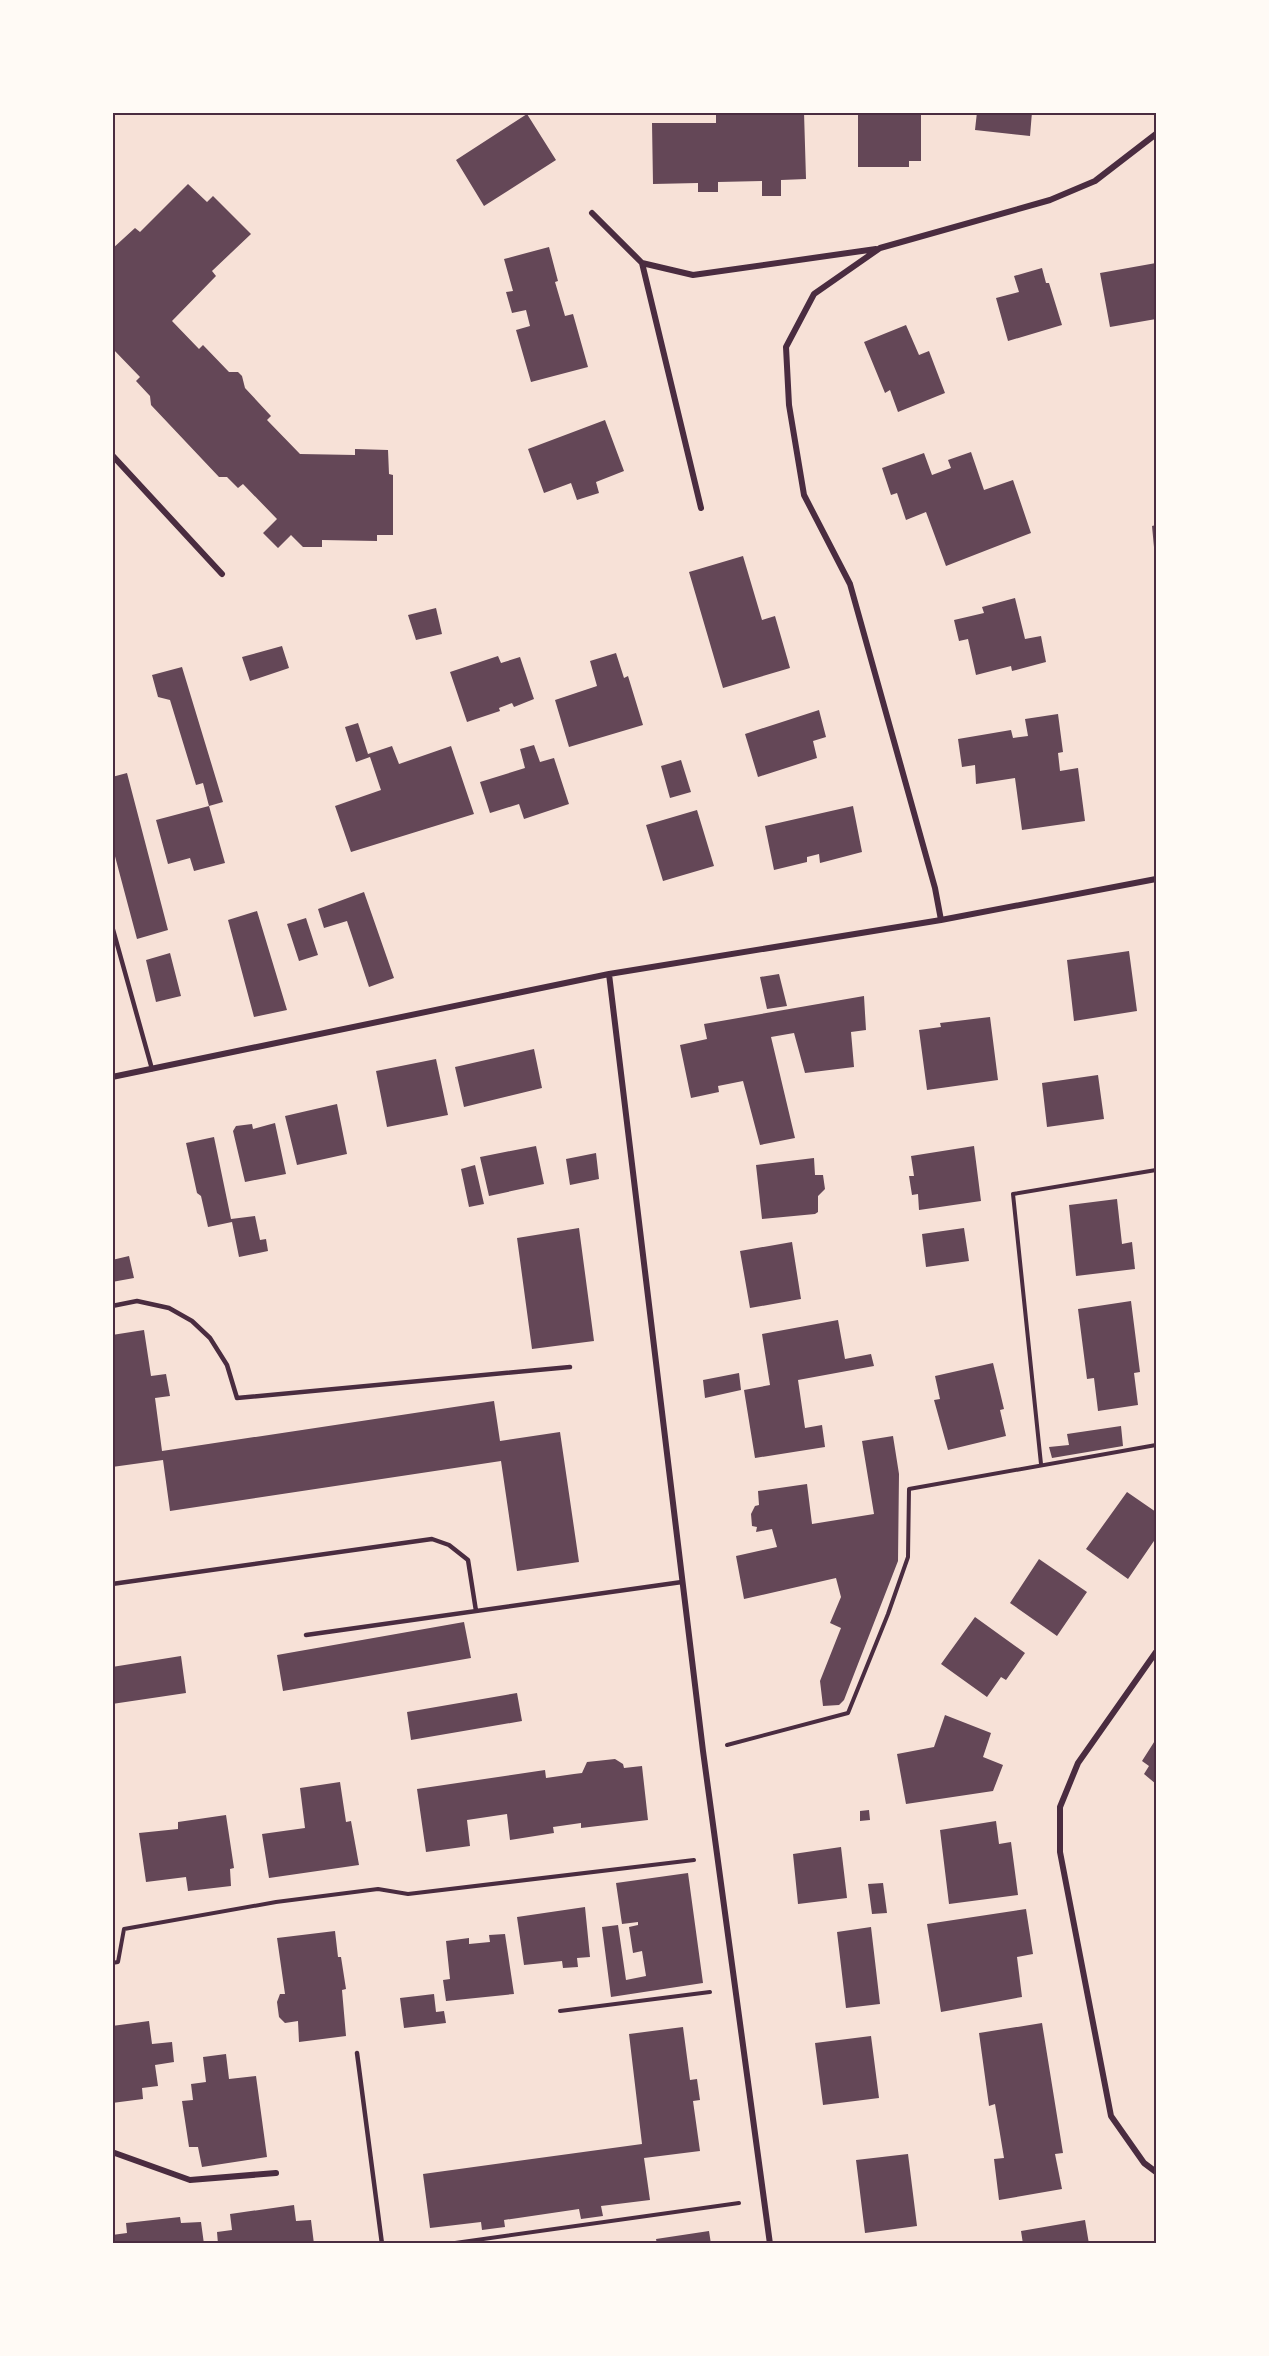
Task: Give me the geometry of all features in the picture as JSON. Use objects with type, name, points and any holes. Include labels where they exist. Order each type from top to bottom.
[{"type":"street","points":[[642,263],[693,274],[880,248],[1050,200],[1095,181],[1156,134]]},
{"type":"street","points":[[592,213],[642,263],[701,508]]},
{"type":"street","points":[[880,248],[814,294],[786,347],[789,405],[804,495],[850,584],[932,877],[941,920]]},
{"type":"street","points":[[112,455],[222,574]]},
{"type":"street","points":[[112,1077],[609,974],[941,920],[1156,879]]},
{"type":"street","points":[[609,974],[703,1751],[770,2244]]},
{"type":"street","points":[[1156,1652],[1078,1763],[1060,1807],[1060,1852],[1111,2116],[1144,2163],[1156,2172]]},
{"type":"street","points":[[112,2152],[190,2180],[276,2173]]},
{"type":"lane","points":[[112,926],[152,1069]]},
{"type":"lane","points":[[112,1306],[137,1301],[169,1308],[192,1321],[210,1338],[227,1365],[237,1398],[570,1367]]},
{"type":"lane","points":[[112,1584],[432,1539],[449,1545],[468,1560],[476,1611]]},
{"type":"lane","points":[[306,1635],[682,1581]]},
{"type":"lane","points":[[357,2053],[382,2244]]},
{"type":"path","points":[[1041,1464],[1013,1194],[1156,1170]]},
{"type":"path","points":[[703,1751],[848,1713],[908,1557],[909,1489],[1156,1445]]},
{"type":"path","points":[[112,1963],[118,1962],[124,1929],[276,1902],[378,1889],[408,1894],[717,1857]]},
{"type":"path","points":[[560,2011],[735,1989]]},
{"type":"path","points":[[448,2244],[763,2199]]},
{"type":"building","points":[[736,112],[804,112],[806,179],[781,180],[781,196],[762,196],[762,181],[718,182],[718,192],[698,192],[698,183],[653,184],[652,123],[716,123],[716,115],[737,115]]},
{"type":"building","points":[[858,112],[921,112],[921,161],[909,161],[909,167],[858,167]]},
{"type":"building","points":[[977,112],[1032,112],[1030,136],[975,130]]},
{"type":"building","points":[[527,114],[556,160],[484,206],[456,160]]},
{"type":"building","points":[[188,184],[207,202],[213,196],[251,234],[212,271],[216,276],[172,321],[199,349],[203,345],[229,372],[238,372],[242,376],[245,388],[271,416],[267,420],[300,454],[355,455],[355,449],[388,450],[389,474],[393,475],[393,535],[377,535],[377,541],[322,540],[322,547],[303,547],[291,535],[278,548],[263,533],[277,519],[243,484],[238,488],[227,477],[219,477],[151,405],[150,396],[136,381],[140,377],[112,348],[112,249],[135,228],[140,232]]},
{"type":"building","points":[[549,247],[558,281],[555,282],[565,316],[573,314],[588,367],[531,382],[516,330],[530,326],[526,310],[512,313],[506,292],[513,291],[504,259]]},
{"type":"building","points":[[1156,263],[1156,319],[1110,327],[1100,273]]},
{"type":"building","points":[[1042,268],[1062,325],[1008,341],[996,298],[1019,292],[1014,276]]},
{"type":"building","points":[[906,325],[919,355],[929,351],[945,393],[898,412],[890,390],[885,393],[864,342]]},
{"type":"building","points":[[605,420],[624,471],[596,482],[599,493],[577,500],[571,483],[544,493],[528,449]]},
{"type":"building","points":[[971,452],[984,490],[1013,480],[1031,533],[946,566],[926,512],[906,520],[897,493],[891,495],[882,468],[924,453],[932,475],[951,468],[948,460]]},
{"type":"building","points":[[1156,525],[1156,547],[1154,547],[1152,526]]},
{"type":"building","points":[[743,556],[762,620],[775,616],[790,668],[723,688],[689,572]]},
{"type":"building","points":[[1015,598],[1025,639],[1041,636],[1046,662],[1012,671],[1011,666],[976,675],[968,639],[959,641],[954,620],[984,613],[982,607]]},
{"type":"building","points":[[436,608],[442,634],[416,640],[408,615]]},
{"type":"building","points":[[282,646],[289,668],[250,681],[242,657]]},
{"type":"building","points":[[616,653],[624,678],[628,676],[643,725],[569,747],[555,700],[597,686],[590,661]]},
{"type":"building","points":[[498,656],[501,663],[520,657],[534,699],[514,707],[512,703],[499,708],[500,711],[467,722],[450,672]]},
{"type":"building","points":[[182,667],[223,802],[209,806],[203,783],[196,785],[170,700],[158,697],[152,675]]},
{"type":"building","points":[[819,710],[826,737],[813,741],[817,758],[758,777],[745,734]]},
{"type":"building","points":[[1058,714],[1063,752],[1058,753],[1060,771],[1078,768],[1085,821],[1022,830],[1015,778],[976,784],[975,765],[962,767],[958,739],[1011,730],[1013,738],[1028,736],[1025,719]]},
{"type":"building","points":[[358,723],[368,754],[392,746],[399,764],[451,746],[474,814],[351,852],[335,806],[381,790],[370,757],[356,762],[345,727]]},
{"type":"building","points":[[534,745],[540,762],[554,758],[569,804],[524,819],[519,804],[490,813],[480,782],[525,768],[520,749]]},
{"type":"building","points":[[681,760],[691,792],[670,798],[661,766]]},
{"type":"building","points":[[127,773],[168,930],[137,939],[112,845],[112,777]]},
{"type":"building","points":[[209,806],[225,863],[194,871],[190,858],[168,864],[156,820]]},
{"type":"building","points":[[853,806],[862,852],[820,863],[819,854],[807,857],[807,862],[774,870],[765,826]]},
{"type":"building","points":[[697,810],[714,866],[663,881],[646,825]]},
{"type":"building","points":[[364,892],[394,978],[369,987],[347,921],[324,928],[318,909]]},
{"type":"building","points":[[257,911],[287,1010],[254,1017],[228,920]]},
{"type":"building","points":[[306,918],[318,955],[299,961],[287,924]]},
{"type":"building","points":[[1129,951],[1137,1011],[1074,1021],[1067,960]]},
{"type":"building","points":[[170,953],[181,996],[156,1002],[146,960]]},
{"type":"building","points":[[779,974],[787,1006],[767,1009],[760,977]]},
{"type":"building","points":[[864,996],[866,1030],[851,1032],[854,1067],[805,1073],[794,1033],[771,1037],[795,1138],[760,1145],[743,1081],[718,1086],[719,1092],[691,1098],[680,1045],[707,1039],[704,1024]]},
{"type":"building","points":[[990,1017],[998,1080],[927,1090],[919,1030],[941,1027],[940,1023]]},
{"type":"building","points":[[534,1049],[542,1088],[464,1107],[455,1067]]},
{"type":"building","points":[[436,1059],[448,1115],[387,1127],[376,1071]]},
{"type":"building","points":[[1098,1075],[1104,1119],[1047,1127],[1042,1083]]},
{"type":"building","points":[[337,1104],[347,1154],[297,1165],[285,1116]]},
{"type":"building","points":[[275,1123],[286,1174],[245,1182],[233,1131],[236,1126],[252,1124],[253,1129]]},
{"type":"building","points":[[214,1137],[231,1219],[255,1216],[260,1240],[266,1239],[268,1251],[239,1257],[232,1222],[208,1227],[201,1196],[197,1193],[186,1143]]},
{"type":"building","points":[[536,1146],[544,1184],[489,1196],[480,1157]]},
{"type":"building","points":[[974,1146],[981,1201],[919,1210],[918,1194],[912,1195],[909,1176],[914,1176],[911,1156]]},
{"type":"building","points":[[596,1153],[599,1179],[570,1185],[566,1159]]},
{"type":"building","points":[[814,1158],[815,1175],[823,1175],[825,1189],[818,1196],[818,1212],[762,1219],[756,1165]]},
{"type":"building","points":[[475,1165],[484,1204],[469,1207],[461,1169]]},
{"type":"building","points":[[1117,1199],[1122,1244],[1132,1242],[1135,1269],[1076,1276],[1069,1205]]},
{"type":"building","points":[[579,1228],[594,1341],[532,1349],[517,1238]]},
{"type":"building","points":[[964,1228],[969,1261],[926,1267],[922,1234]]},
{"type":"building","points":[[792,1242],[801,1299],[750,1308],[740,1251]]},
{"type":"building","points":[[129,1256],[134,1278],[112,1282],[112,1260]]},
{"type":"building","points":[[1131,1301],[1140,1372],[1134,1373],[1138,1405],[1098,1411],[1094,1378],[1087,1379],[1078,1309]]},
{"type":"building","points":[[838,1320],[845,1359],[871,1354],[874,1366],[798,1380],[805,1428],[822,1425],[825,1447],[755,1458],[744,1390],[770,1385],[762,1334]]},
{"type":"building","points":[[144,1330],[151,1376],[166,1374],[170,1396],[155,1398],[162,1451],[494,1401],[500,1441],[560,1432],[579,1562],[517,1571],[501,1461],[170,1511],[163,1460],[112,1467],[112,1335]]},
{"type":"building","points":[[993,1363],[1004,1409],[1000,1410],[1006,1436],[948,1450],[934,1400],[940,1399],[935,1376]]},
{"type":"building","points":[[739,1373],[741,1390],[705,1398],[703,1380]]},
{"type":"building","points":[[1121,1426],[1123,1446],[1052,1458],[1049,1447],[1069,1445],[1067,1434]]},
{"type":"building","points":[[893,1436],[899,1474],[898,1561],[844,1700],[839,1705],[823,1706],[820,1681],[841,1628],[830,1623],[841,1597],[836,1578],[744,1599],[736,1556],[777,1547],[772,1529],[756,1532],[757,1527],[752,1526],[751,1514],[755,1506],[759,1505],[758,1491],[807,1484],[812,1524],[874,1514],[862,1441]]},
{"type":"building","points":[[1127,1492],[1156,1512],[1156,1538],[1128,1579],[1086,1549]]},
{"type":"building","points":[[1039,1559],[1087,1592],[1057,1636],[1010,1603]]},
{"type":"building","points":[[975,1617],[1025,1653],[1006,1680],[1001,1677],[987,1697],[941,1664]]},
{"type":"building","points":[[464,1622],[471,1658],[283,1691],[277,1655]]},
{"type":"building","points":[[181,1656],[186,1693],[112,1704],[112,1667]]},
{"type":"building","points":[[517,1693],[522,1721],[411,1740],[407,1712]]},
{"type":"building","points":[[945,1715],[991,1733],[983,1757],[1003,1765],[993,1791],[906,1804],[897,1754],[934,1747]]},
{"type":"building","points":[[1156,1739],[1156,1784],[1144,1774],[1149,1766],[1142,1761]]},
{"type":"building","points":[[615,1759],[623,1764],[624,1768],[642,1766],[648,1820],[581,1828],[581,1823],[553,1827],[554,1833],[510,1840],[507,1814],[467,1820],[470,1846],[426,1852],[417,1789],[545,1770],[546,1778],[582,1773],[587,1762]]},
{"type":"building","points":[[340,1782],[346,1822],[351,1821],[359,1865],[269,1878],[262,1834],[305,1828],[300,1788]]},
{"type":"building","points":[[869,1810],[870,1820],[860,1821],[860,1811]]},
{"type":"building","points":[[226,1815],[234,1868],[230,1869],[231,1886],[188,1891],[186,1877],[146,1882],[139,1833],[178,1829],[178,1822]]},
{"type":"building","points":[[996,1821],[999,1844],[1011,1842],[1018,1895],[949,1904],[940,1830]]},
{"type":"building","points":[[841,1847],[847,1898],[798,1904],[793,1854]]},
{"type":"building","points":[[688,1873],[703,1983],[611,1997],[602,1927],[618,1925],[626,1980],[646,1976],[642,1951],[633,1953],[629,1927],[638,1925],[638,1922],[622,1924],[616,1883]]},
{"type":"building","points":[[883,1883],[887,1913],[872,1914],[868,1884]]},
{"type":"building","points":[[585,1907],[590,1957],[577,1958],[578,1967],[563,1968],[562,1961],[524,1965],[517,1917]]},
{"type":"building","points":[[1026,1909],[1033,1954],[1017,1957],[1022,1997],[941,2012],[927,1924]]},
{"type":"building","points":[[871,1927],[880,2004],[846,2008],[837,1932]]},
{"type":"building","points":[[335,1931],[338,1957],[341,1957],[346,1989],[342,1990],[346,2036],[299,2042],[298,2021],[285,2023],[279,2017],[277,2002],[280,1994],[285,1994],[277,1938]]},
{"type":"building","points":[[505,1934],[514,1994],[446,2001],[443,1980],[450,1979],[446,1941],[469,1938],[469,1944],[490,1942],[489,1935]]},
{"type":"building","points":[[434,1994],[436,2012],[444,2011],[446,2023],[404,2028],[400,1998]]},
{"type":"building","points":[[149,2021],[152,2044],[172,2042],[174,2062],[155,2065],[158,2086],[142,2088],[143,2099],[112,2103],[112,2026]]},
{"type":"building","points":[[1042,2023],[1063,2153],[1055,2154],[1062,2189],[999,2200],[994,2159],[1004,2158],[995,2104],[989,2106],[979,2033]]},
{"type":"building","points":[[683,2027],[690,2080],[697,2079],[700,2100],[693,2101],[700,2151],[644,2158],[650,2200],[601,2206],[603,2216],[581,2219],[579,2209],[504,2220],[505,2227],[482,2230],[481,2222],[430,2228],[423,2174],[642,2144],[629,2034]]},
{"type":"building","points":[[871,2036],[879,2098],[823,2105],[815,2043]]},
{"type":"building","points":[[226,2054],[229,2079],[256,2076],[267,2157],[202,2167],[198,2147],[189,2147],[182,2101],[193,2100],[191,2084],[206,2082],[203,2057]]},
{"type":"building","points":[[908,2154],[917,2226],[865,2233],[856,2160]]},
{"type":"building","points":[[294,2205],[296,2221],[311,2220],[314,2244],[218,2244],[217,2232],[232,2230],[230,2214]]},
{"type":"building","points":[[180,2217],[181,2223],[201,2222],[204,2244],[112,2244],[112,2235],[127,2233],[126,2223]]},
{"type":"building","points":[[1085,2220],[1089,2244],[1023,2244],[1021,2231]]},
{"type":"building","points":[[709,2231],[711,2244],[657,2244],[656,2239]]}]
